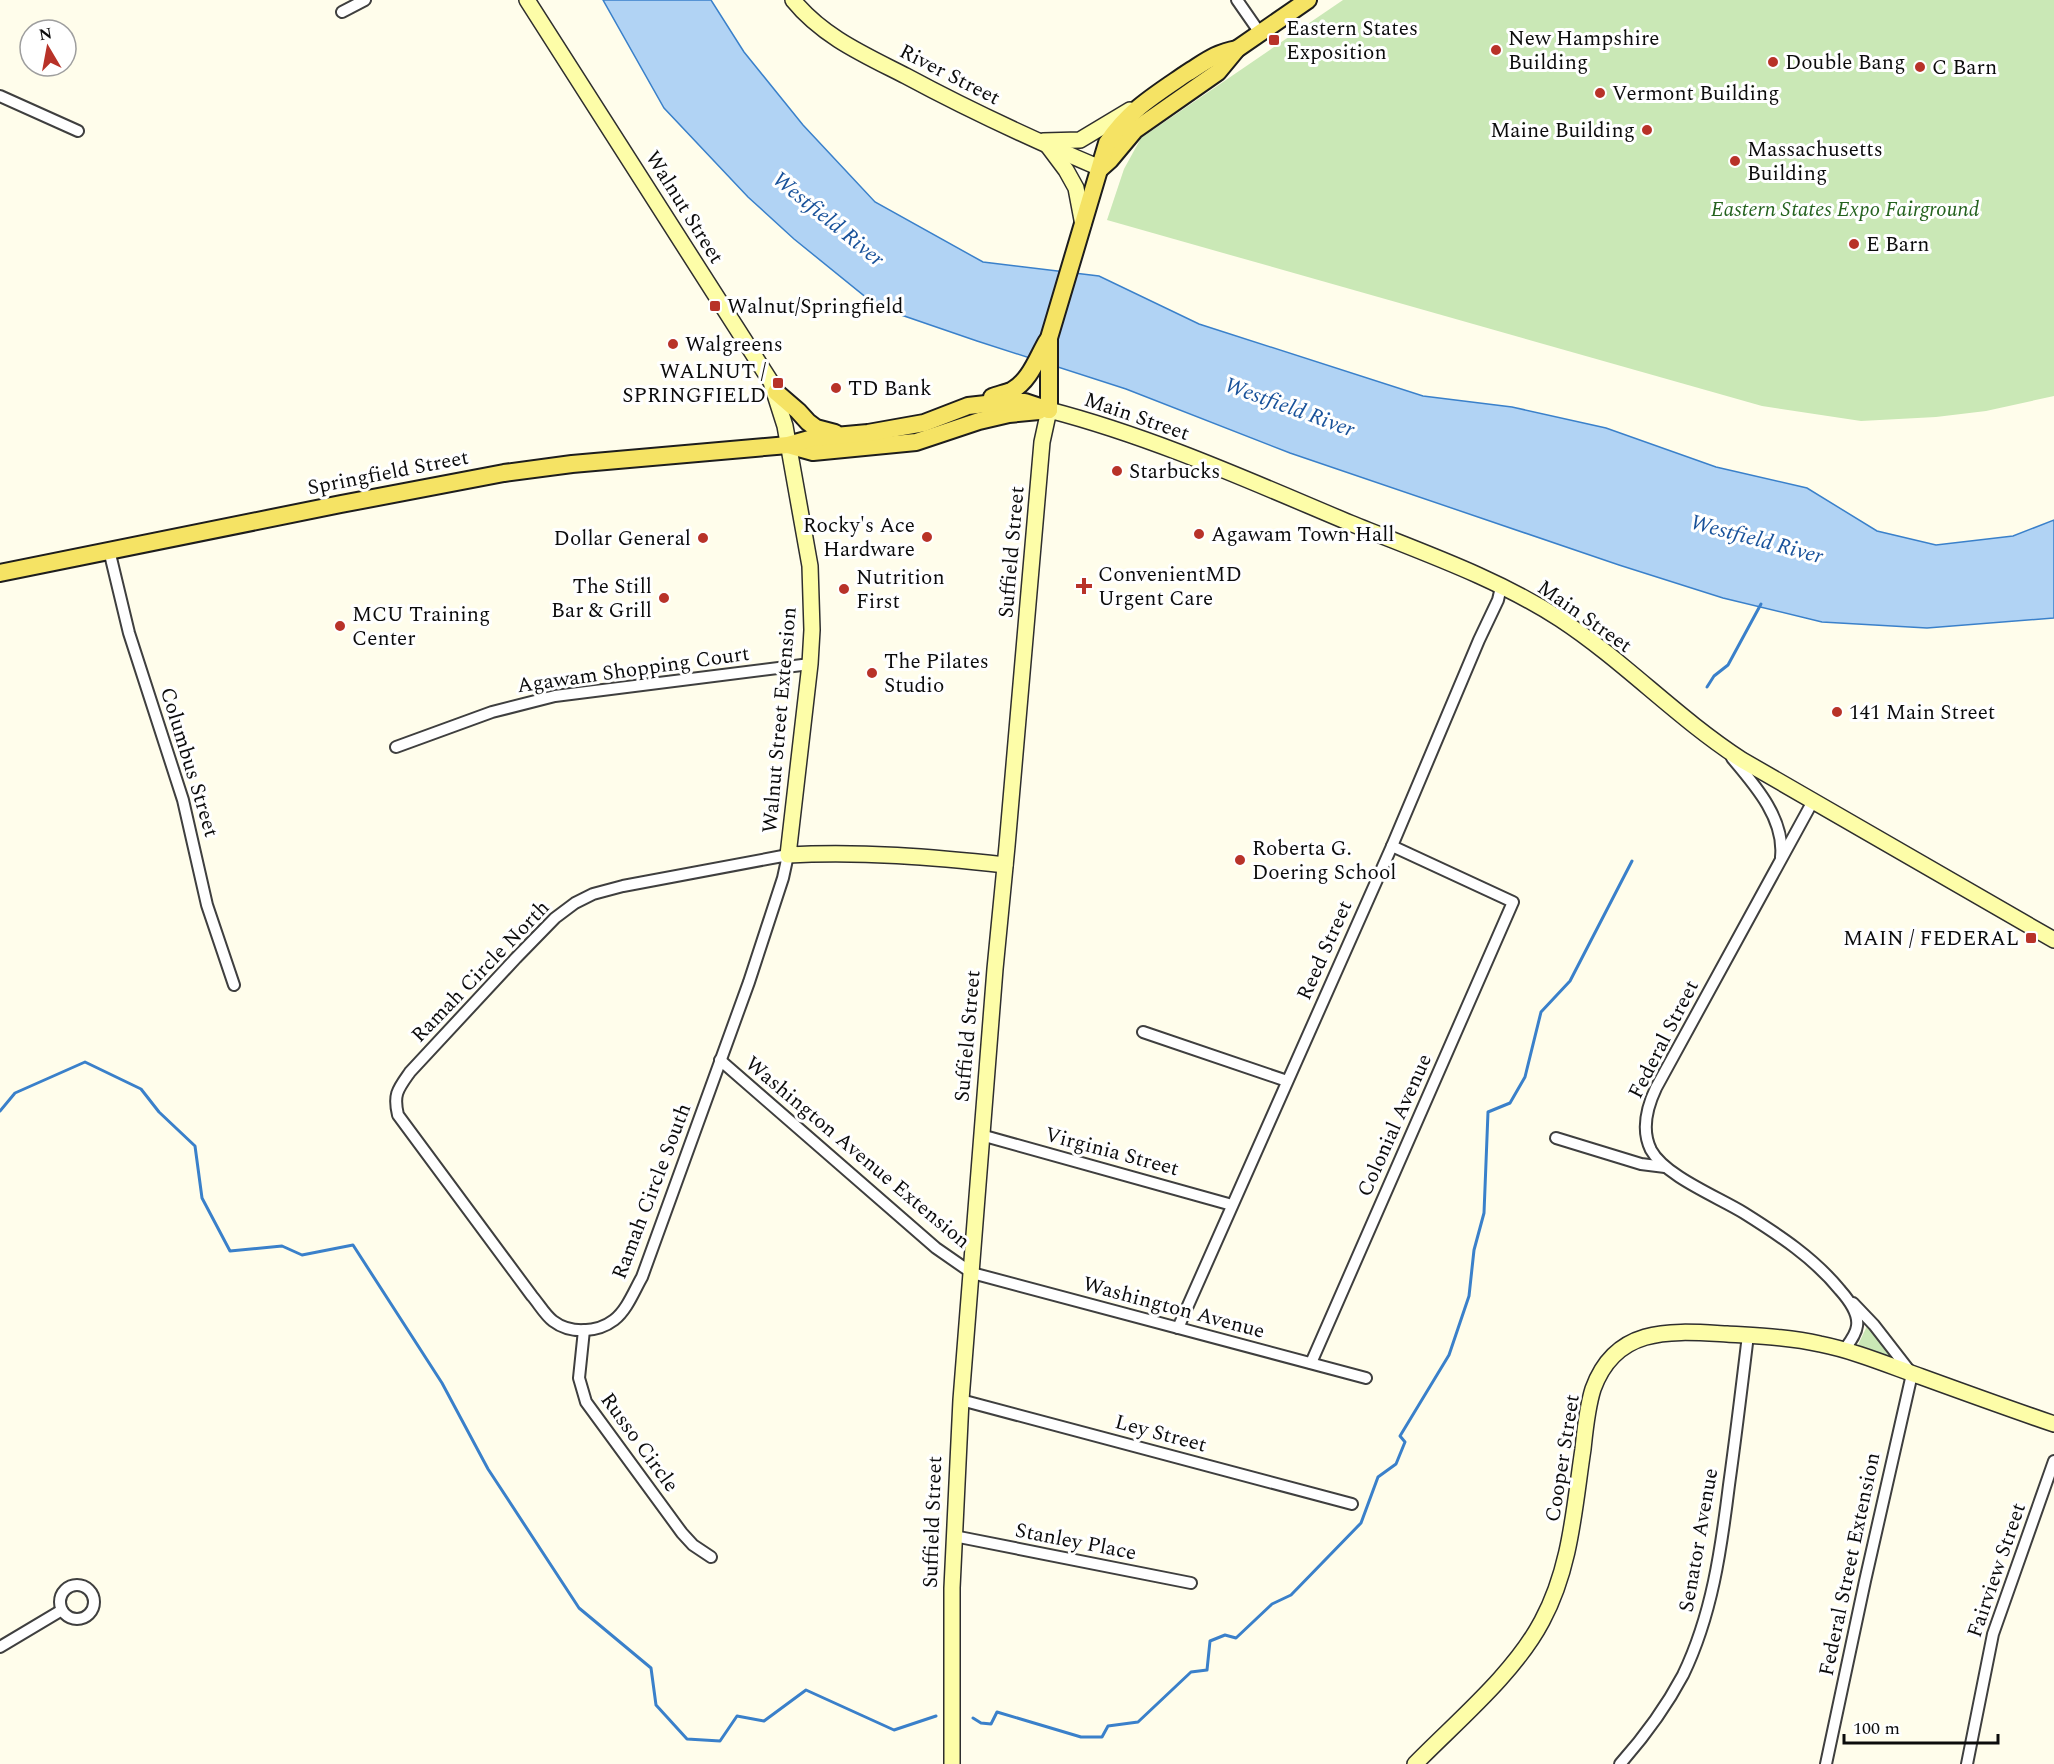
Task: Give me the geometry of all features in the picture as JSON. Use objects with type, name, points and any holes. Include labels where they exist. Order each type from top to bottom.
[{"type":"main road","name":"Walnut Street","points":[[526,0],[720,300],[776,392],[788,445]]},
{"type":"main road","name":"River Street","points":[[793,0],[816,24],[842,42],[962,106],[1100,168]]},
{"type":"main road","points":[[1100,168],[1110,160],[1135,130],[1218,72],[1237,49],[1308,0]]},
{"type":"main road","name":"Suffield Street","points":[[952,1764],[954,1536],[961,1400],[995,969],[1042,446],[1049,410],[1041,370],[1107,143],[1116,129],[1150,97],[1215,54],[1237,49]]},
{"type":"main road","points":[[1044,143],[1080,140],[1150,97]]},
{"type":"main road","points":[[1044,143],[1066,170],[1076,188],[1083,225]]},
{"type":"main road","points":[[968,406],[1010,391],[1041,370]]},
{"type":"main road","points":[[776,392],[816,428],[842,435]]},
{"type":"main road","name":"Springfield Street","points":[[0,573],[504,473],[584,463],[788,445],[813,438],[868,433],[924,423],[968,406],[1025,402],[1049,410]]},
{"type":"main road","name":"Springfield Street","points":[[788,445],[813,452],[916,442],[978,421],[1009,414],[1049,410]]},
{"type":"main road","name":"Main Street","points":[[1049,410],[1102,424],[1195,458],[1502,586],[1540,606],[1578,631],[1680,716],[1722,747],[2054,940]]},
{"type":"main road","name":"Walnut Street Extension","points":[[788,445],[810,566],[812,630],[788,855],[870,854],[1005,865]]},
{"type":"main road","name":"Cooper Street","points":[[1415,1764],[1506,1670],[1535,1633],[1547,1611],[1561,1578],[1567,1555],[1590,1401],[1605,1367],[1632,1343],[1657,1333],[1693,1331],[1807,1341],[1844,1350],[2054,1424]]},
{"type":"street","points":[[342,12],[365,0]]},
{"type":"street","points":[[1237,0],[1260,33]]},
{"type":"street","points":[[0,96],[78,130]]},
{"type":"street","name":"Columbus Street","points":[[109,550],[129,633],[183,800],[207,905],[234,985]]},
{"type":"street","name":"Reed Street","points":[[1178,1328],[1392,846],[1502,586]]},
{"type":"street","name":"Agawam Shopping Court","points":[[396,747],[492,712],[555,696],[810,664]]},
{"type":"street","points":[[1722,747],[1753,784],[1772,815],[1780,839],[1780,860]]},
{"type":"street","name":"Federal Street","points":[[1813,801],[1649,1104],[1646,1122],[1648,1143],[1665,1167],[1791,1244],[1821,1269],[1874,1325],[1912,1374]]},
{"type":"street","name":"Colonial Avenue","points":[[1311,1364],[1513,903],[1392,846]]},
{"type":"street","name":"Ramah Circle South","points":[[584,1330],[594,1329],[614,1321],[627,1305],[642,1277],[783,878],[788,855]]},
{"type":"street","name":"Ramah Circle North","points":[[584,1330],[564,1328],[551,1320],[398,1115],[394,1101],[398,1088],[410,1072],[516,958],[555,918],[575,903],[593,894],[623,886],[788,855]]},
{"type":"street","points":[[1143,1032],[1287,1081]]},
{"type":"street","name":"Washington Avenue Extension","points":[[720,1060],[936,1248],[972,1273]]},
{"type":"street","name":"Virginia Street","points":[[981,1136],[1232,1205]]},
{"type":"street","points":[[1556,1138],[1641,1164],[1665,1167]]},
{"type":"street","name":"Washington Avenue","points":[[972,1273],[1365,1378]]},
{"type":"street","name":"Federal Street","points":[[1843,1293],[1854,1312],[1857,1324],[1844,1350]]},
{"type":"street","name":"Russo Circle","points":[[584,1330],[579,1378],[586,1402],[682,1533],[693,1545],[711,1557]]},
{"type":"street","name":"Senator Avenue","points":[[1624,1763],[1675,1689],[1693,1651],[1709,1603],[1722,1541],[1748,1335]]},
{"type":"street","name":"Federal Street Extension","points":[[1826,1764],[1912,1374]]},
{"type":"street","name":"Ley Street","points":[[961,1400],[1352,1504]]},
{"type":"street","name":"Fairview Street","points":[[1967,1764],[1993,1634],[2054,1461]]},
{"type":"street","name":"Stanley Place","points":[[954,1536],[1191,1583]]},
{"type":"street","points":[[0,1647],[62,1610]]},
{"type":"green space","name":"Eastern States Expo Fairground","points":[[1343,0],[2054,0],[2054,396],[1986,411],[1936,417],[1861,421],[1762,406],[1107,220],[1124,169],[1141,138]]},
{"type":"green space","points":[[1867,1326],[1894,1358],[1858,1345]]},
{"type":"water","name":"Westfield River","points":[[603,0],[711,0],[744,52],[803,125],[875,202],[983,262],[1099,276],[1199,324],[1423,396],[1512,407],[1606,428],[1716,467],[1807,488],[1877,531],[1936,545],[2013,536],[2054,520],[2054,618],[1927,628],[1822,622],[1723,598],[1290,453],[1126,389],[878,307],[794,239],[748,197],[664,108]]},
{"type":"waterway","points":[[1707,687],[1714,676],[1728,665],[1761,604]]},
{"type":"waterway","points":[[973,1718],[981,1723],[991,1724],[997,1712],[1081,1737],[1102,1737],[1108,1726],[1138,1722],[1191,1672],[1207,1670],[1210,1641],[1225,1635],[1236,1638],[1272,1604],[1291,1595],[1361,1523],[1378,1477],[1396,1464],[1405,1442],[1400,1436],[1449,1355],[1469,1296],[1474,1250],[1484,1213],[1488,1112],[1510,1103],[1525,1077],[1541,1012],[1570,981],[1632,861]]},
{"type":"waterway","points":[[0,1111],[15,1093],[85,1062],[141,1089],[159,1112],[195,1146],[202,1198],[230,1251],[282,1246],[302,1255],[353,1245],[442,1383],[488,1469],[579,1608],[651,1668],[656,1705],[687,1739],[720,1741],[737,1716],[764,1721],[806,1690],[894,1730],[936,1716]]},
{"type":"place","name":"Eastern States Exposition","points":[[1274,40]]},
{"type":"place","name":"New Hampshire Building","points":[[1496,50]]},
{"type":"place","name":"Double Bang","points":[[1773,62]]},
{"type":"place","name":"C Barn","points":[[1920,67]]},
{"type":"place","name":"Vermont Building","points":[[1600,93]]},
{"type":"place","name":"Maine Building","points":[[1647,130]]},
{"type":"place","name":"Massachusetts Building","points":[[1735,161]]},
{"type":"place","name":"E Barn","points":[[1854,244]]},
{"type":"place","name":"Walnut/Springfield","points":[[715,306]]},
{"type":"place","name":"Walgreens","points":[[673,344]]},
{"type":"place","name":"WALNUT / SPRINGFIELD","points":[[778,383]]},
{"type":"place","name":"TD Bank","points":[[836,388]]},
{"type":"place","name":"Starbucks","points":[[1117,471]]},
{"type":"place","name":"Agawam Town Hall","points":[[1199,534]]},
{"type":"place","name":"Rocky's Ace Hardware","points":[[927,537]]},
{"type":"place","name":"Dollar General","points":[[703,538]]},
{"type":"place","name":"ConvenientMD Urgent Care","points":[[1084,586]]},
{"type":"place","name":"Nutrition First","points":[[844,589]]},
{"type":"place","name":"The Still Bar & Grill","points":[[664,598]]},
{"type":"place","name":"MCU Training Center","points":[[340,626]]},
{"type":"place","name":"The Pilates Studio","points":[[872,673]]},
{"type":"place","name":"141 Main Street","points":[[1837,712]]},
{"type":"place","name":"Roberta G. Doering School","points":[[1240,860]]},
{"type":"place","name":"MAIN / FEDERAL","points":[[2031,938]]}]
